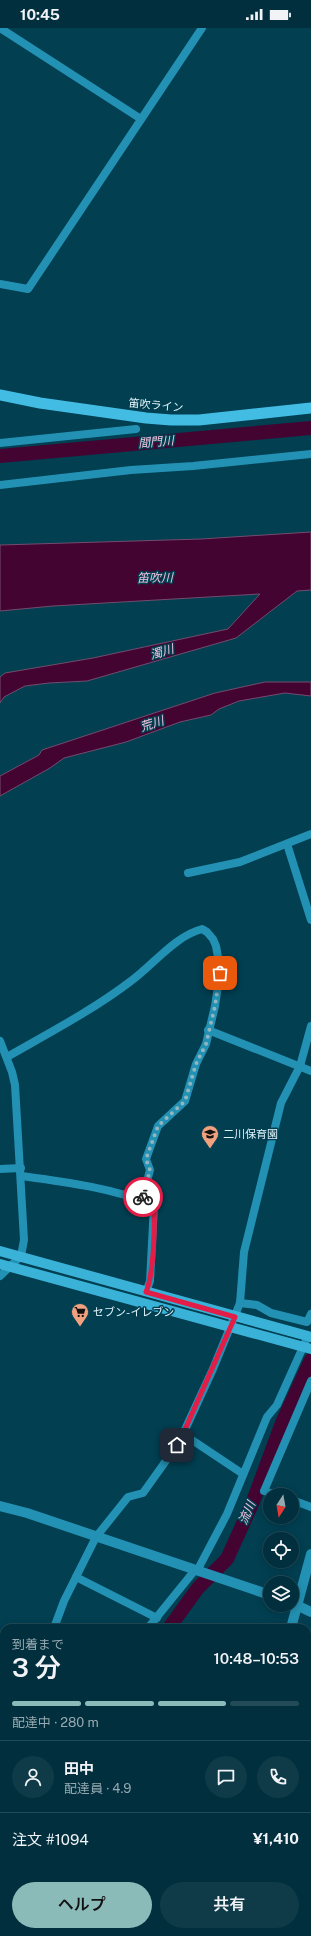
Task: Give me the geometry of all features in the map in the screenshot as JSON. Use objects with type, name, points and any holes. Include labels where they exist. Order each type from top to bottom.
[{"type":"highway","name":"笛吹ライン","points":[[0,394],[48,404],[171,420],[199,420],[311,408]]},
{"type":"main road","points":[[0,1251],[146,1292],[307,1348]]},
{"type":"main road","points":[[0,1264],[233,1322],[309,1337]]},
{"type":"street","points":[[0,28],[141,119]]},
{"type":"street","points":[[0,284],[28,289],[202,28]]},
{"type":"street","points":[[0,443],[136,429]]},
{"type":"street","points":[[0,485],[131,470],[193,466],[311,454]]},
{"type":"street","points":[[188,873],[240,862],[311,834]]},
{"type":"street","points":[[287,844],[311,920]]},
{"type":"street","points":[[7,1057],[89,1010],[131,981],[154,962],[162,953],[195,930],[202,929],[207,932],[213,939],[216,946],[220,963],[220,973],[215,1006],[208,1030],[206,1044],[196,1064],[185,1101],[158,1126],[146,1159],[150,1170],[142,1200]]},
{"type":"street","points":[[55,1624],[59,1612],[96,1537],[128,1498],[143,1493],[183,1434],[233,1322],[240,1303],[244,1252],[281,1103],[300,1066],[311,1026]]},
{"type":"street","points":[[208,1030],[311,1071]]},
{"type":"street","points":[[0,1041],[7,1057],[15,1085],[24,1240],[21,1256],[12,1267],[0,1276]]},
{"type":"street","points":[[0,1169],[80,1184],[142,1200],[154,1205],[155,1216],[150,1281],[146,1292]]},
{"type":"street","points":[[240,1303],[257,1305],[271,1313],[307,1322],[311,1314]]},
{"type":"street","points":[[152,1624],[197,1570],[227,1514],[267,1417],[277,1405],[307,1348],[309,1337]]},
{"type":"street","points":[[265,1488],[311,1381]]},
{"type":"street","points":[[183,1434],[243,1474]]},
{"type":"street","points":[[299,1503],[311,1508]]},
{"type":"street","points":[[0,1506],[263,1593]]},
{"type":"street","points":[[299,1592],[311,1554]]},
{"type":"street","points":[[76,1576],[157,1618]]},
{"type":"street","points":[[299,1606],[311,1612]]},
{"type":"street","points":[[292,1624],[294,1612]]},
{"type":"water","points":[[311,532],[311,590],[297,591],[236,638],[87,681],[25,686],[4,697],[0,703],[0,677],[5,673],[93,658],[228,629],[260,594],[53,606],[0,611],[0,545],[201,539]]},
{"type":"water","name":"荒川","points":[[265,682],[311,682],[311,696],[285,693],[239,701],[219,709],[211,715],[180,722],[126,742],[64,758],[50,768],[0,796],[0,776],[39,755],[42,750],[215,693]]},
{"type":"waterway","name":"間門川","points":[[0,456],[311,428]]},
{"type":"waterway","name":"流川","points":[[172,1624],[198,1588],[227,1559],[252,1504],[282,1423],[311,1360]]},
{"type":"way so far","points":[[143,1197],[150,1170],[146,1159],[158,1126],[185,1101],[196,1064],[202,1055],[206,1044],[208,1030],[215,1006],[220,973]]},
{"type":"place","name":"二川保育園","points":[[210,1149]]},
{"type":"place","name":"セブン-イレブン","points":[[80,1327]]},
{"type":"route","points":[[143,1197],[142,1200],[154,1205],[155,1216],[150,1281],[146,1292],[235,1317],[227,1332],[213,1369],[177,1445]]},
{"type":"water label","name":"笛吹川","points":[[155,578]]},
{"type":"water label","name":"濁川","points":[[162,652]]}]
